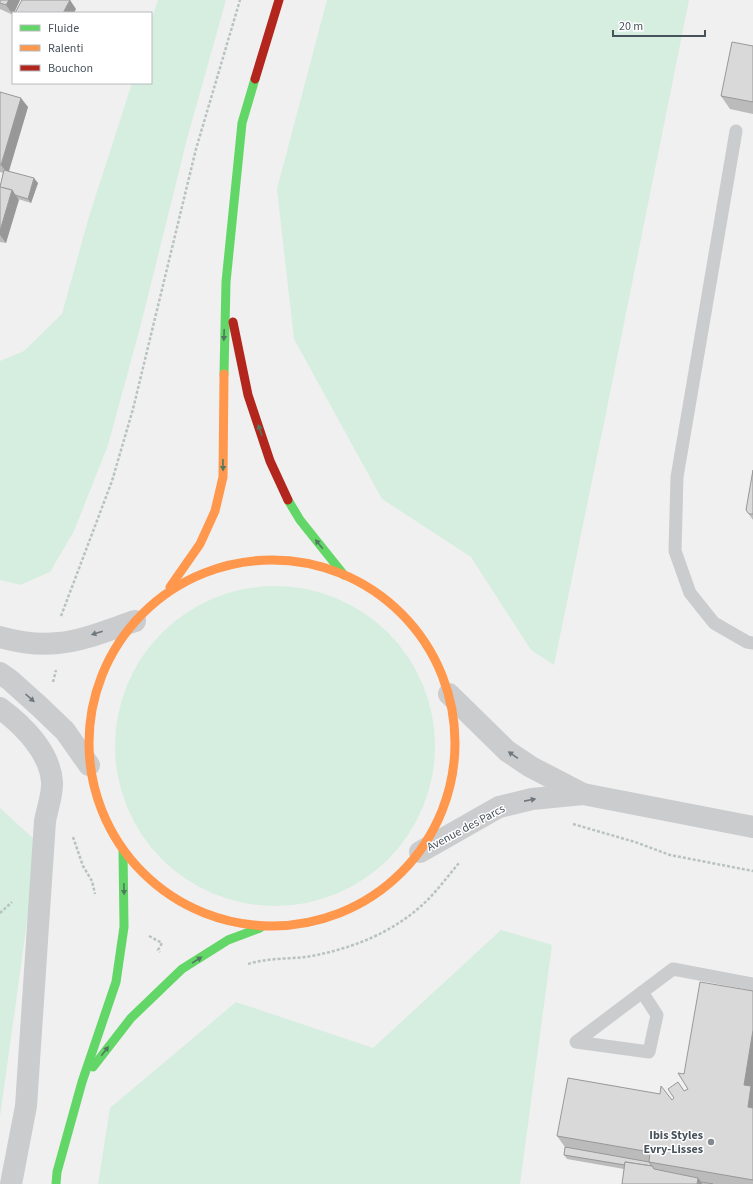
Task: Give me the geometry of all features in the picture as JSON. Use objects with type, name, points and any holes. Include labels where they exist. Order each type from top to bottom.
[{"type":"main road","points":[[167,592],[200,544],[215,511],[223,477],[223,395],[226,282],[242,123],[279,0]]},
{"type":"main road","points":[[226,282],[248,395],[270,461],[283,491],[300,520],[344,575]]},
{"type":"main road","points":[[281,560],[316,565],[344,575],[376,592],[399,611],[416,629],[431,652],[444,680],[449,694],[455,726],[456,752],[448,797],[440,818],[430,837],[405,871],[363,903],[339,914],[314,922],[291,926],[263,927],[221,920],[200,912],[168,895],[149,880],[123,850],[106,821],[97,797],[89,765],[88,743],[91,711],[97,686],[106,663],[134,621],[151,605],[167,592],[210,570],[246,561],[281,560]]},
{"type":"main road","points":[[56,1184],[57,1172],[82,1082],[116,982],[124,927],[123,850]]},
{"type":"main road","points":[[82,1082],[131,1018],[182,969],[228,940],[263,927]]},
{"type":"street","points":[[0,637],[18,642],[58,643],[88,636],[134,621]]},
{"type":"street","points":[[0,673],[10,680],[65,731],[89,765]]},
{"type":"street","name":"Avenue des Parcs","points":[[449,694],[506,751],[531,767],[583,794],[753,827]]},
{"type":"street","points":[[0,708],[24,727],[37,744],[49,765],[52,782],[45,821],[26,1106],[11,1184]]},
{"type":"street","name":"Avenue des Parcs","points":[[420,852],[499,807],[532,799],[583,794]]},
{"type":"lane","points":[[736,131],[678,477],[675,551],[690,592],[714,622],[747,642],[753,644]]},
{"type":"lane","points":[[642,992],[657,1015],[649,1052],[576,1042],[594,1028],[642,992],[673,969],[753,984]]},
{"type":"path","points":[[40,707],[50,695],[58,656],[58,623],[112,481],[133,409],[196,149],[240,0]]},
{"type":"path","points":[[572,823],[635,842],[670,855],[753,871]]},
{"type":"path","points":[[70,831],[83,866],[92,881],[98,901]]},
{"type":"path","points":[[245,965],[274,959],[305,957],[341,950],[375,937],[421,907],[463,858]]},
{"type":"path","points":[[145,933],[162,943],[158,950],[164,955]]},
{"type":"green space","points":[[158,0],[226,0],[187,139],[141,324],[108,445],[74,531],[50,572],[20,585],[0,580],[0,361],[24,351],[62,314],[88,220],[132,84],[152,84],[152,18]]},
{"type":"green space","points":[[327,0],[689,0],[554,665],[531,650],[471,557],[382,499],[294,339],[277,189]]},
{"type":"green space","points":[[275,586],[306,589],[336,598],[364,613],[388,633],[408,657],[423,685],[432,715],[435,746],[432,777],[423,807],[408,835],[388,859],[364,879],[336,894],[306,903],[275,906],[244,903],[214,894],[186,879],[162,859],[142,835],[127,807],[118,777],[115,746],[118,715],[127,685],[142,657],[162,633],[186,613],[214,598],[244,589]]},
{"type":"green space","points":[[0,808],[38,843],[0,1117]]},
{"type":"green space","points":[[501,930],[552,945],[520,1184],[98,1184],[110,1108],[236,1002],[373,1048]]},
{"type":"building","points":[[0,0],[9,0],[6,5],[0,3]]},
{"type":"building","points":[[22,0],[70,0],[64,12],[16,12]]},
{"type":"building","points":[[732,42],[753,46],[753,102],[721,96]]},
{"type":"building","points":[[0,92],[21,98],[1,165],[0,165]]},
{"type":"building","points":[[4,170],[34,178],[28,199],[15,195],[12,190],[0,187]]},
{"type":"building","points":[[0,187],[12,190],[0,231]]},
{"type":"building","points":[[753,470],[753,514],[749,514],[746,510]]},
{"type":"building","points":[[700,982],[753,991],[753,1030],[744,1085],[751,1086],[748,1107],[753,1108],[753,1180],[649,1162],[650,1152],[557,1136],[568,1078],[660,1094],[661,1086],[672,1100],[674,1098],[668,1089],[678,1082],[684,1091],[688,1089],[678,1073],[684,1074]]},
{"type":"building","points":[[565,1147],[649,1162],[652,1166],[625,1162],[625,1165],[564,1155]]},
{"type":"building","points":[[625,1162],[652,1166],[654,1169],[698,1178],[697,1184],[622,1184]]},
{"type":"building","points":[[702,1182],[713,1184],[701,1184]]},
{"type":"traffic: fast","points":[[224,374],[226,282],[242,123],[255,79]]},
{"type":"traffic: fast","points":[[288,500],[300,520],[344,575]]},
{"type":"traffic: fast","points":[[56,1184],[57,1172],[82,1082],[116,982],[124,927],[123,850]]},
{"type":"traffic: fast","points":[[93,1067],[131,1018],[182,969],[228,940],[260,928]]},
{"type":"traffic: slow","points":[[170,587],[200,544],[215,511],[223,477],[224,374]]},
{"type":"traffic: slow","points":[[272,560],[308,563],[342,574],[358,581],[374,591],[402,613],[424,641],[434,657],[441,673],[452,707],[455,743],[452,779],[441,813],[434,829],[424,845],[402,873],[374,895],[358,905],[342,912],[308,923],[272,926],[236,923],[202,912],[186,905],[170,895],[142,873],[120,845],[110,829],[103,813],[92,779],[89,743],[92,707],[103,673],[110,657],[120,641],[142,613],[170,591],[186,581],[202,574],[236,563],[272,560]]},
{"type":"traffic: jam","points":[[255,79],[279,0]]},
{"type":"traffic: jam","points":[[233,322],[248,395],[270,461],[288,500]]},
{"type":"place","name":"Ibis Styles Evry-Lisses","points":[[711,1142]]}]
